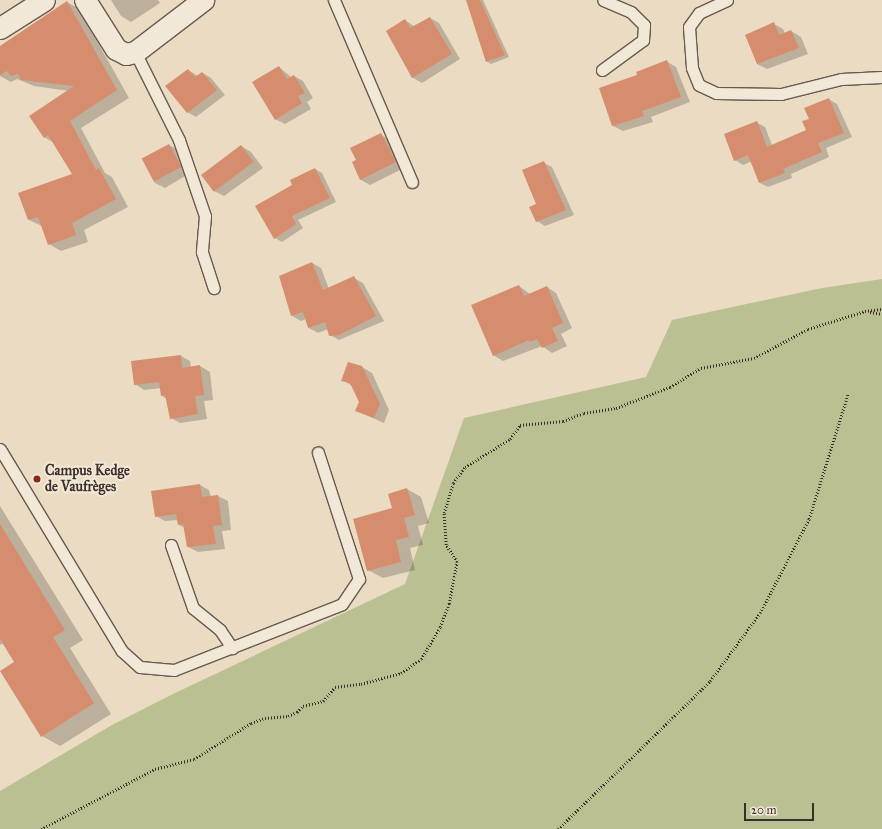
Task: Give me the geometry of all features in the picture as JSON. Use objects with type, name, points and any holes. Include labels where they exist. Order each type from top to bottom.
[{"type":"street","points":[[0,28],[44,0]]},
{"type":"street","points":[[85,0],[116,49],[126,54],[136,52],[203,0]]},
{"type":"lane","points":[[334,0],[412,182]]},
{"type":"lane","points":[[602,70],[643,40],[644,25],[631,12],[603,0]]},
{"type":"lane","points":[[727,0],[698,13],[689,27],[692,68],[699,85],[716,93],[781,94],[841,79],[882,77]]},
{"type":"lane","points":[[136,52],[179,140],[205,216],[202,252],[214,288]]},
{"type":"lane","points":[[0,449],[122,651],[140,667],[174,670],[342,604],[359,578],[318,452]]},
{"type":"lane","points":[[171,545],[193,608],[220,630],[232,648]]},
{"type":"path","points":[[41,829],[155,769],[194,759],[251,724],[297,712],[303,706],[323,701],[335,687],[361,684],[401,673],[421,659],[440,627],[449,604],[457,562],[446,545],[444,512],[453,482],[465,467],[510,439],[520,425],[563,421],[584,414],[616,408],[670,387],[701,368],[754,358],[808,329],[865,311],[882,309]]},
{"type":"path","points":[[865,311],[882,314]]},
{"type":"path","points":[[558,829],[710,680],[760,613],[809,519],[848,394]]},
{"type":"green space","points":[[882,279],[882,829],[0,829],[0,791],[112,725],[173,694],[405,584],[464,418],[646,377],[672,320],[822,288]]},
{"type":"building","points":[[466,0],[480,0],[505,55],[486,62]]},
{"type":"building","points":[[67,1],[117,90],[70,121],[96,170],[99,168],[116,199],[72,223],[76,235],[48,245],[38,217],[28,220],[18,193],[72,174],[48,135],[44,138],[29,116],[74,86],[21,80],[18,74],[11,76],[7,71],[0,75],[0,46]]},
{"type":"building","points":[[430,17],[452,54],[412,78],[386,31],[405,19],[410,28]]},
{"type":"building","points":[[774,22],[779,35],[791,30],[799,48],[757,64],[745,35]]},
{"type":"building","points":[[667,60],[681,97],[642,111],[644,116],[612,126],[599,88],[637,75],[636,72]]},
{"type":"building","points":[[279,66],[287,79],[294,75],[305,93],[298,96],[302,103],[275,120],[252,82]]},
{"type":"building","points":[[188,69],[195,77],[202,72],[217,90],[187,113],[165,86]]},
{"type":"building","points":[[829,98],[844,133],[818,143],[822,152],[783,169],[785,173],[759,183],[748,155],[734,161],[724,134],[757,121],[767,147],[806,130],[802,121],[809,119],[804,108]]},
{"type":"building","points":[[381,133],[396,162],[360,180],[352,162],[356,160],[350,148]]},
{"type":"building","points":[[169,144],[181,167],[154,182],[142,159]]},
{"type":"building","points":[[241,145],[254,162],[214,192],[201,175]]},
{"type":"building","points":[[544,161],[566,210],[536,222],[529,207],[536,204],[522,170]]},
{"type":"building","points":[[315,168],[330,198],[292,216],[296,224],[274,239],[255,206],[292,185],[290,180]]},
{"type":"building","points":[[312,262],[323,290],[354,276],[376,316],[339,335],[329,336],[325,322],[308,328],[303,312],[291,316],[279,276]]},
{"type":"building","points":[[519,285],[524,296],[547,286],[563,323],[552,328],[558,341],[542,348],[537,339],[530,342],[529,340],[493,356],[471,305]]},
{"type":"building","points":[[181,355],[182,368],[200,365],[204,395],[195,396],[198,414],[170,419],[165,395],[161,396],[159,382],[134,385],[131,361]]},
{"type":"building","points":[[348,362],[362,366],[380,404],[374,418],[355,411],[359,402],[350,383],[341,381]]},
{"type":"building","points":[[200,484],[202,497],[218,495],[222,525],[213,526],[216,544],[187,547],[183,524],[178,525],[176,514],[155,517],[151,491]]},
{"type":"building","points":[[407,488],[415,515],[404,518],[409,537],[396,540],[401,562],[367,571],[353,519],[392,508],[388,494]]},
{"type":"building","points":[[0,524],[65,630],[53,637],[94,703],[41,737],[0,671],[14,662],[0,639]]},
{"type":"place","name":"Campus Kedge de Vaufrèges","points":[[37,479]]}]
